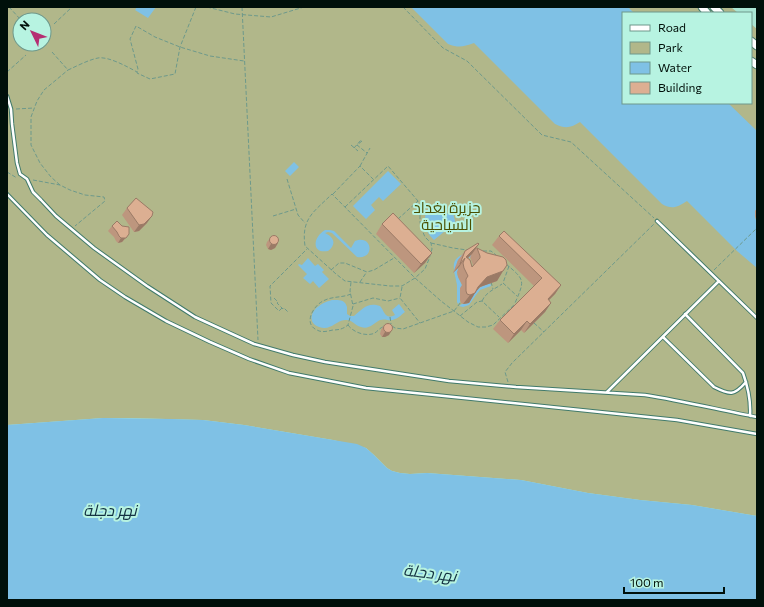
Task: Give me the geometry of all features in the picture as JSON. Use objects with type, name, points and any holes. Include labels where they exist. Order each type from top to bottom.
[{"type":"lane","points":[[7,96],[11,109],[17,163],[20,174],[27,179],[33,192],[56,216],[94,248],[147,286],[195,317],[254,344],[325,362],[449,381],[645,395],[757,417]]},
{"type":"lane","points":[[7,194],[48,235],[100,280],[125,297],[166,321],[210,342],[249,359],[289,373],[366,388],[677,420],[757,434]]},
{"type":"lane","points":[[657,221],[757,318]]},
{"type":"lane","points":[[607,393],[719,281]]},
{"type":"lane","points":[[685,314],[743,373],[750,404],[750,416]]},
{"type":"lane","points":[[663,337],[714,387],[721,391],[729,393],[738,392],[746,382]]},
{"type":"path","points":[[7,10],[10,7]]},
{"type":"path","points":[[54,24],[72,7]]},
{"type":"path","points":[[71,229],[105,201],[104,197],[85,195],[60,185],[40,164],[31,145],[31,117],[34,108],[44,90],[68,70],[99,57],[120,63],[137,73],[150,78],[175,74],[180,47],[196,7]]},
{"type":"path","points":[[207,7],[235,14],[271,17],[304,7]]},
{"type":"path","points":[[242,7],[258,345]]},
{"type":"path","points":[[402,7],[443,48],[467,61],[542,135],[571,142],[657,221],[512,363],[505,372],[510,386]]},
{"type":"path","points":[[137,73],[138,69],[130,39],[136,26],[155,37],[180,47],[210,56],[244,61]]},
{"type":"path","points":[[52,52],[68,70]]},
{"type":"path","points":[[7,72],[26,55]]},
{"type":"path","points":[[11,109],[34,108]]},
{"type":"path","points":[[354,148],[361,140],[362,141],[357,145],[367,152]]},
{"type":"path","points":[[351,145],[358,151]]},
{"type":"path","points":[[370,148],[360,166],[310,216],[304,231],[305,246],[345,281],[402,286],[415,278],[425,269],[430,260],[432,249],[431,243]]},
{"type":"path","points":[[360,166],[374,180]]},
{"type":"path","points":[[346,207],[388,166],[418,201],[420,207],[420,222],[425,237],[431,243],[453,248],[472,250]]},
{"type":"path","points":[[287,178],[298,214],[306,223]]},
{"type":"path","points":[[27,179],[60,185]]},
{"type":"path","points":[[332,194],[415,278],[460,316],[478,327],[493,325],[515,303],[518,296],[522,285],[520,276],[503,261]]},
{"type":"path","points":[[398,219],[418,201]]},
{"type":"path","points":[[273,216],[296,209]]},
{"type":"path","points":[[710,273],[757,228]]},
{"type":"path","points":[[282,308],[279,311],[271,303],[270,286],[307,249]]},
{"type":"path","points":[[480,255],[482,251],[491,251],[497,256]]},
{"type":"path","points":[[359,282],[367,272],[374,270],[395,258]]},
{"type":"path","points":[[331,270],[339,264],[345,263],[367,272]]},
{"type":"path","points":[[460,316],[477,302],[482,301],[486,294],[503,283],[509,266]]},
{"type":"path","points":[[490,281],[493,289]]},
{"type":"path","points":[[350,294],[344,297],[329,298],[317,304],[310,314],[312,326],[322,332],[339,330],[348,325],[352,304],[350,294],[351,282]]},
{"type":"path","points":[[503,283],[518,296]]},
{"type":"path","points":[[402,286],[400,298],[420,323]]},
{"type":"path","points":[[352,304],[373,298],[388,301],[400,298]]},
{"type":"path","points":[[276,300],[277,303],[288,312]]},
{"type":"path","points":[[390,316],[390,326],[402,329],[454,311],[462,301]]},
{"type":"path","points":[[482,301],[500,318]]},
{"type":"path","points":[[534,322],[544,332]]},
{"type":"path","points":[[348,325],[351,329],[363,334],[372,334],[380,328],[386,326]]},
{"type":"green space","name":"جزيرة بغداد السياحية","points":[[7,7],[731,7],[737,12],[622,12],[622,104],[752,104],[752,25],[757,29],[757,516],[692,505],[588,493],[521,480],[427,473],[400,473],[387,468],[366,448],[333,440],[244,425],[203,420],[103,418],[7,425]]},
{"type":"water","points":[[137,7],[156,7],[148,18],[135,10]]},
{"type":"water","points":[[411,7],[628,7],[633,12],[622,12],[622,104],[729,104],[757,131],[757,207],[755,218],[757,222],[757,268],[737,251],[687,201],[675,207],[669,207],[662,204],[580,122],[568,127],[562,127],[555,124],[474,43],[461,46],[448,44]]},
{"type":"water","points":[[294,162],[299,167],[290,176],[285,171]]},
{"type":"water","points":[[388,171],[401,184],[383,201],[379,197],[371,205],[375,210],[366,219],[353,206]]},
{"type":"water","points":[[426,213],[453,213],[456,225],[445,231],[434,240],[426,228]]},
{"type":"water","points":[[325,230],[334,231],[351,248],[355,241],[365,241],[370,248],[367,255],[357,257],[332,233],[328,232],[325,233],[331,237],[333,246],[328,251],[319,250],[316,245],[316,241]]},
{"type":"water","points":[[464,254],[470,254],[478,259],[465,257],[460,258],[457,262],[457,274],[462,285],[460,302],[458,304],[454,263]]},
{"type":"water","points":[[308,258],[315,266],[318,264],[324,270],[322,272],[329,279],[319,288],[313,281],[310,284],[303,278],[307,274],[298,265],[302,265]]},
{"type":"water","points":[[490,283],[491,286],[480,290],[469,305],[463,307],[459,306],[468,303],[478,289]]},
{"type":"water","points":[[332,300],[341,300],[345,303],[347,307],[347,314],[350,316],[354,316],[366,307],[372,305],[380,306],[389,317],[395,315],[392,310],[399,304],[405,312],[399,317],[391,320],[380,320],[366,328],[347,320],[327,328],[319,327],[312,322],[313,313],[318,307]]},
{"type":"water","name":"نهر دجلة","points":[[103,418],[203,420],[244,425],[357,444],[366,448],[387,468],[400,473],[427,473],[521,480],[588,493],[692,505],[757,516],[757,600],[7,600],[7,425]]},
{"type":"building","points":[[136,198],[153,212],[152,216],[144,224],[139,225],[127,208]]},
{"type":"building","points":[[393,213],[432,253],[421,264],[382,224]]},
{"type":"building","points":[[117,221],[122,226],[129,227],[129,234],[126,238],[121,238],[112,226]]},
{"type":"building","points":[[504,231],[561,285],[548,299],[551,303],[530,324],[527,321],[514,334],[500,320],[542,278],[499,236]]},
{"type":"building","points":[[274,235],[279,240],[274,245],[269,240]]},
{"type":"building","points":[[478,243],[479,244],[466,257],[470,260],[472,267],[480,258],[477,248],[487,253],[503,257],[506,260],[507,265],[503,271],[487,277],[475,293],[470,295],[467,294],[466,291],[466,279],[468,276],[463,263],[465,258],[460,264],[465,251]]},
{"type":"building","points":[[388,323],[393,328],[388,333],[383,328]]}]
